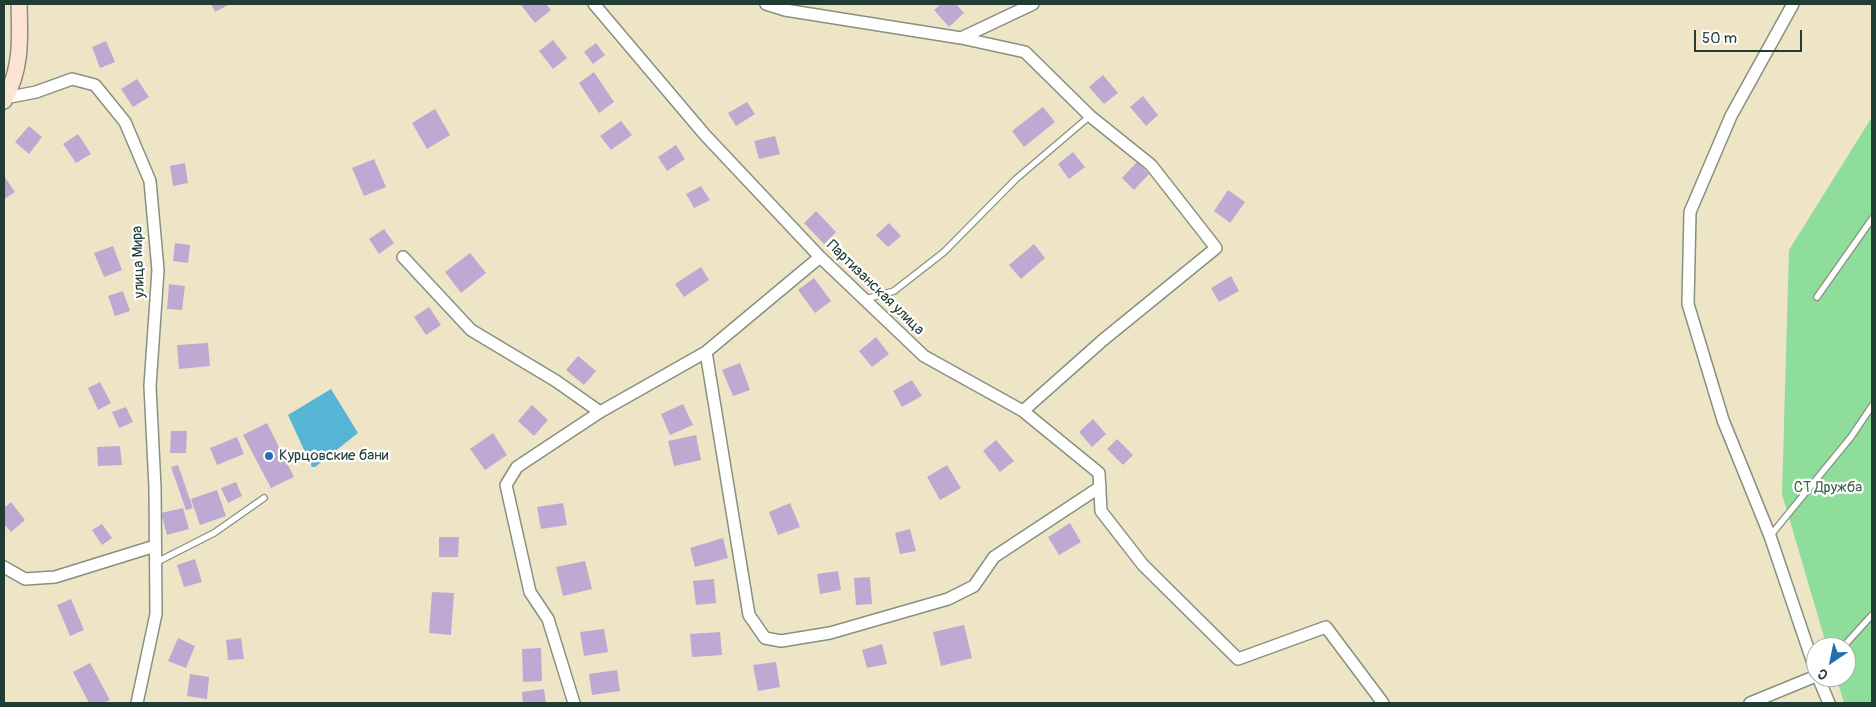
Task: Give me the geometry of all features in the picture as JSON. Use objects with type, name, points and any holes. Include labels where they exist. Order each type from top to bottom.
[{"type":"main road","points":[[5,100],[15,76],[20,49],[19,4]]},
{"type":"street","name":"Партизанская улица","points":[[594,4],[706,134],[820,257],[924,356],[1023,411],[1099,473],[1102,511],[1143,565],[1238,659],[1326,627],[1384,703]]},
{"type":"street","points":[[766,4],[785,10],[961,38],[1025,52],[1090,116],[1151,165],[1216,248],[1103,340],[1023,411]]},
{"type":"street","points":[[961,38],[1033,4]]},
{"type":"street","points":[[1793,4],[1731,116],[1690,212],[1688,304],[1723,420],[1770,536],[1806,642]]},
{"type":"street","name":"улица Мира","points":[[5,100],[36,92],[72,78],[95,85],[125,122],[150,181],[158,270],[150,386],[155,488],[156,614],[137,703]]},
{"type":"street","points":[[403,257],[472,330],[556,381],[600,412]]},
{"type":"street","points":[[574,703],[548,619],[530,592],[506,485],[517,467],[600,412],[706,352],[820,257]]},
{"type":"street","points":[[706,352],[750,615],[765,638],[781,641],[830,633],[948,599],[974,586],[994,557],[1100,487]]},
{"type":"street","points":[[4,567],[25,578],[54,577],[155,546]]},
{"type":"street","points":[[1750,703],[1806,680]]},
{"type":"street","points":[[1822,687],[1830,703]]},
{"type":"lane","points":[[865,300],[894,291],[944,252],[1016,179],[1090,116]]},
{"type":"lane","points":[[1817,297],[1872,219]]},
{"type":"lane","points":[[1770,536],[1851,437],[1872,406]]},
{"type":"lane","points":[[156,563],[214,533],[264,498]]},
{"type":"lane","points":[[1852,637],[1872,614]]},
{"type":"green space","name":"СТ Дружба","points":[[1872,117],[1872,703],[1844,703],[1839,687],[1856,687],[1856,637],[1824,637],[1782,494],[1789,250]]},
{"type":"water","points":[[331,389],[358,433],[315,467],[312,467],[288,415]]},
{"type":"building","points":[[211,4],[230,4],[215,12]]},
{"type":"building","points":[[522,4],[546,4],[551,10],[535,23]]},
{"type":"building","points":[[941,4],[956,4],[964,13],[949,27],[934,10]]},
{"type":"building","points":[[553,40],[567,58],[553,69],[539,51]]},
{"type":"building","points":[[106,41],[115,62],[100,68],[92,47]]},
{"type":"building","points":[[596,43],[605,55],[593,64],[584,52]]},
{"type":"building","points":[[594,72],[614,102],[599,113],[579,83]]},
{"type":"building","points":[[1103,75],[1118,93],[1104,104],[1089,87]]},
{"type":"building","points":[[137,79],[149,97],[133,107],[121,89]]},
{"type":"building","points":[[1143,96],[1158,115],[1146,126],[1130,107]]},
{"type":"building","points":[[747,102],[755,114],[736,126],[728,113]]},
{"type":"building","points":[[1043,107],[1055,122],[1024,147],[1012,131]]},
{"type":"building","points":[[435,109],[450,135],[427,149],[412,123]]},
{"type":"building","points":[[621,121],[632,135],[611,150],[600,136]]},
{"type":"building","points":[[29,126],[42,137],[29,154],[15,142]]},
{"type":"building","points":[[78,134],[91,154],[76,163],[63,144]]},
{"type":"building","points":[[775,136],[780,154],[759,159],[754,141]]},
{"type":"building","points":[[676,145],[685,159],[667,171],[658,157]]},
{"type":"building","points":[[1073,152],[1085,167],[1069,179],[1058,164]]},
{"type":"building","points":[[374,159],[386,187],[364,196],[352,168]]},
{"type":"building","points":[[1137,162],[1149,174],[1134,190],[1122,178]]},
{"type":"building","points":[[185,163],[188,183],[173,186],[170,166]]},
{"type":"building","points":[[4,176],[15,192],[4,199]]},
{"type":"building","points":[[701,186],[710,200],[694,208],[686,194]]},
{"type":"building","points":[[1228,190],[1245,202],[1230,223],[1214,211]]},
{"type":"building","points":[[816,211],[836,232],[824,244],[804,223]]},
{"type":"building","points":[[889,223],[901,236],[888,247],[876,235]]},
{"type":"building","points":[[384,229],[394,243],[379,254],[369,239]]},
{"type":"building","points":[[175,243],[190,245],[188,263],[173,261]]},
{"type":"building","points":[[1034,244],[1045,258],[1021,279],[1009,265]]},
{"type":"building","points":[[113,246],[122,270],[104,277],[94,253]]},
{"type":"building","points":[[470,253],[486,273],[461,293],[445,272]]},
{"type":"building","points":[[701,267],[709,280],[684,297],[675,284]]},
{"type":"building","points":[[1231,276],[1239,291],[1219,302],[1211,288]]},
{"type":"building","points":[[814,278],[831,301],[815,313],[798,290]]},
{"type":"building","points":[[169,284],[185,286],[182,310],[167,309]]},
{"type":"building","points":[[123,291],[130,311],[115,316],[108,296]]},
{"type":"building","points":[[429,307],[441,325],[426,335],[414,317]]},
{"type":"building","points":[[876,337],[889,354],[872,367],[859,351]]},
{"type":"building","points":[[208,343],[210,366],[179,369],[177,345]]},
{"type":"building","points":[[578,356],[596,371],[584,385],[566,370]]},
{"type":"building","points":[[740,363],[750,390],[733,396],[722,370]]},
{"type":"building","points":[[912,380],[922,396],[902,407],[893,391]]},
{"type":"building","points":[[100,382],[111,403],[98,410],[88,388]]},
{"type":"building","points":[[683,404],[693,425],[670,435],[661,414]]},
{"type":"building","points":[[532,405],[548,420],[534,436],[518,421]]},
{"type":"building","points":[[126,407],[133,422],[119,428],[112,412]]},
{"type":"building","points":[[1093,419],[1106,434],[1092,447],[1079,432]]},
{"type":"building","name":"Курцовские бани","points":[[267,423],[294,477],[271,488],[243,435]]},
{"type":"building","points":[[171,431],[187,431],[186,453],[170,453]]},
{"type":"building","points":[[493,433],[507,455],[485,470],[470,449]]},
{"type":"building","points":[[696,435],[701,460],[674,466],[668,441]]},
{"type":"building","points":[[237,437],[244,454],[217,465],[210,448]]},
{"type":"building","points":[[1117,439],[1133,455],[1123,465],[1107,449]]},
{"type":"building","points":[[996,440],[1014,461],[1000,472],[983,451]]},
{"type":"building","points":[[120,446],[122,465],[98,466],[97,447]]},
{"type":"building","points":[[178,465],[193,508],[186,510],[171,467]]},
{"type":"building","points":[[947,465],[961,488],[940,500],[927,477]]},
{"type":"building","points":[[236,482],[242,496],[228,503],[221,488]]},
{"type":"building","points":[[217,490],[226,516],[200,525],[191,499]]},
{"type":"building","points":[[11,502],[25,520],[11,532],[4,524],[4,508]]},
{"type":"building","points":[[563,503],[567,525],[541,529],[537,507]]},
{"type":"building","points":[[790,503],[800,527],[778,535],[769,512]]},
{"type":"building","points":[[183,508],[189,529],[167,535],[161,513]]},
{"type":"building","points":[[1070,523],[1081,542],[1059,555],[1048,537]]},
{"type":"building","points":[[102,524],[112,538],[102,545],[92,530]]},
{"type":"building","points":[[910,529],[916,551],[900,554],[895,533]]},
{"type":"building","points":[[439,537],[459,537],[458,557],[439,557]]},
{"type":"building","points":[[723,538],[728,558],[695,567],[690,548]]},
{"type":"building","points":[[195,559],[202,582],[184,587],[177,565]]},
{"type":"building","points":[[585,561],[592,589],[563,596],[556,567]]},
{"type":"building","points":[[838,571],[841,590],[820,594],[817,574]]},
{"type":"building","points":[[870,577],[872,604],[856,605],[854,578]]},
{"type":"building","points":[[714,579],[716,603],[696,605],[693,581]]},
{"type":"building","points":[[432,592],[454,593],[451,635],[429,633]]},
{"type":"building","points":[[71,599],[84,630],[70,636],[57,605]]},
{"type":"building","points":[[964,625],[972,658],[941,666],[933,632]]},
{"type":"building","points":[[604,629],[608,652],[584,656],[580,632]]},
{"type":"building","points":[[720,632],[722,655],[692,657],[690,634]]},
{"type":"building","points":[[178,638],[195,646],[186,668],[168,661]]},
{"type":"building","points":[[241,638],[244,659],[228,660],[226,640]]},
{"type":"building","points":[[882,644],[887,664],[867,668],[862,650]]},
{"type":"building","points":[[541,648],[542,681],[523,682],[522,649]]},
{"type":"building","points":[[776,662],[780,687],[758,691],[753,665]]},
{"type":"building","points":[[90,663],[110,700],[103,703],[89,703],[73,672]]},
{"type":"building","points":[[617,670],[620,691],[592,695],[589,674]]},
{"type":"building","points":[[190,674],[209,677],[207,699],[187,696]]},
{"type":"building","points":[[544,689],[546,703],[523,703],[522,692]]},
{"type":"place","name":"Курцовские бани","points":[[269,456]]}]
